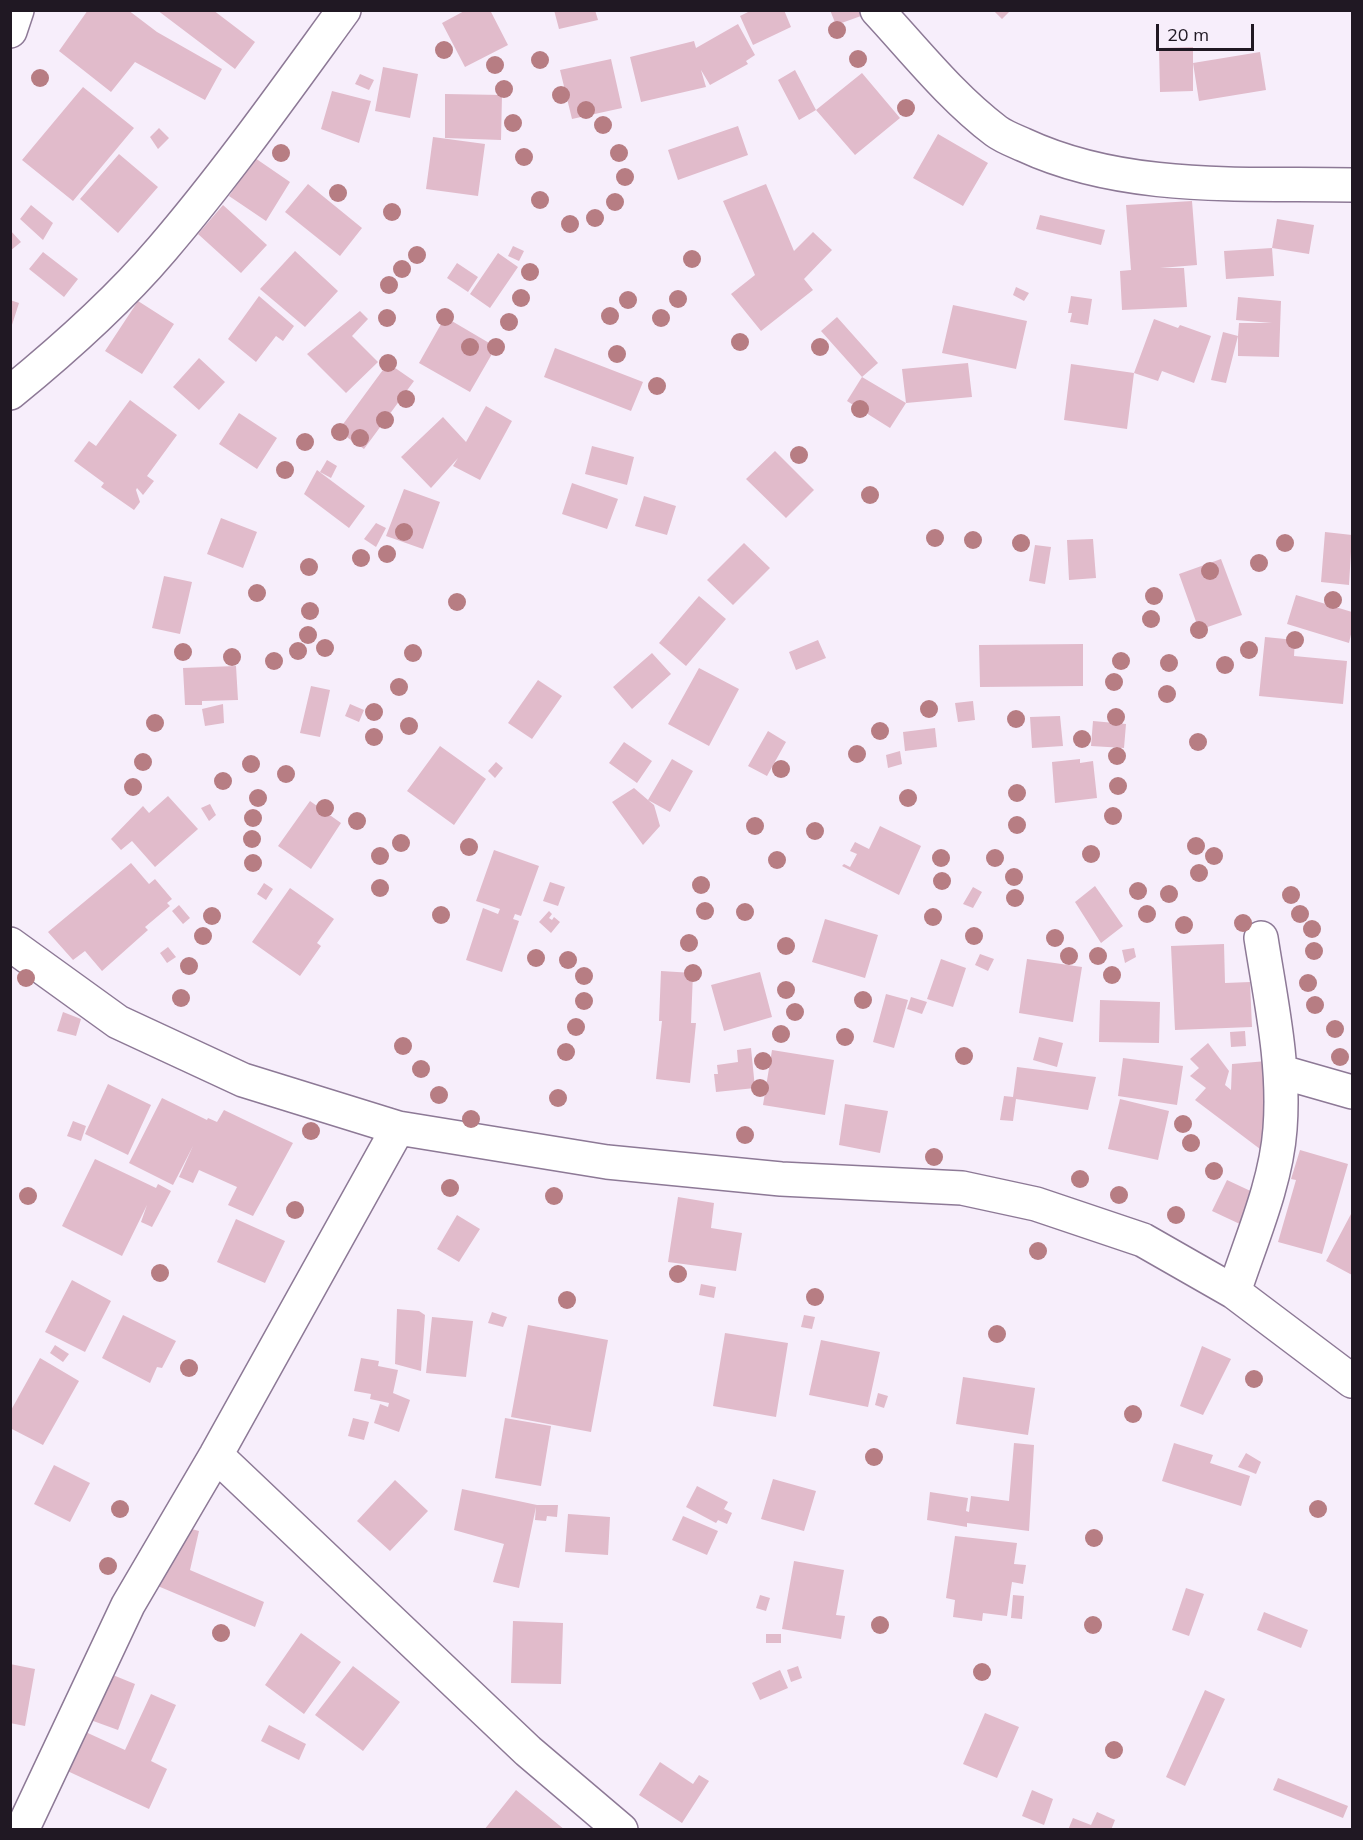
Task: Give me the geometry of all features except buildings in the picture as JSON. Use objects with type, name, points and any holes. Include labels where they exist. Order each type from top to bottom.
[{"type":"street","points":[[10,31],[17,10]]},
{"type":"street","points":[[10,393],[71,344],[162,250],[256,131],[344,10]]},
{"type":"street","points":[[878,10],[958,97],[997,133],[1051,158],[1116,174],[1194,182],[1353,184]]},
{"type":"street","points":[[1234,1292],[1270,1178],[1280,1131],[1282,1072],[1261,938]]},
{"type":"street","points":[[10,944],[118,1022],[243,1080],[398,1128],[607,1162],[781,1179],[962,1188],[1036,1204],[1143,1240],[1234,1292],[1353,1382]]},
{"type":"street","points":[[1282,1072],[1353,1092]]},
{"type":"street","points":[[22,1830],[128,1605],[216,1455],[398,1128]]},
{"type":"street","points":[[216,1455],[528,1750],[621,1830]]}]
